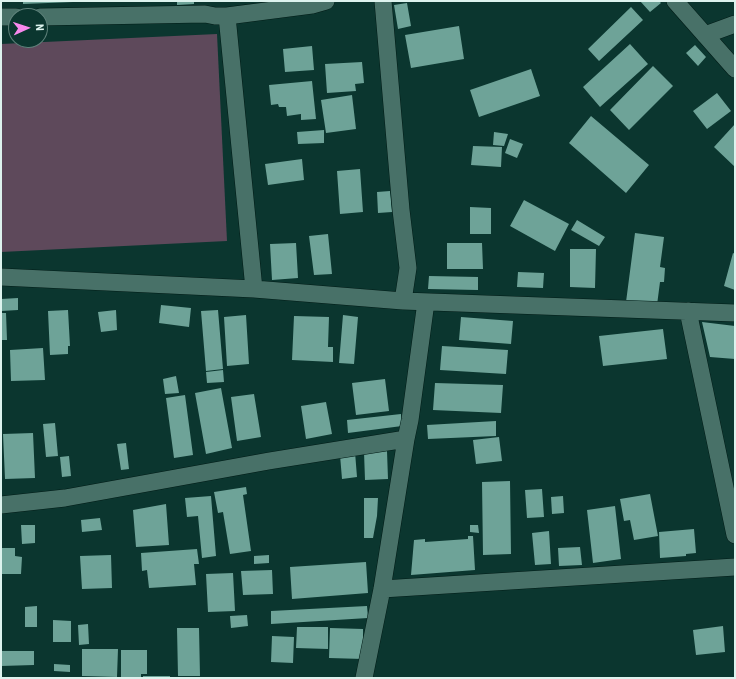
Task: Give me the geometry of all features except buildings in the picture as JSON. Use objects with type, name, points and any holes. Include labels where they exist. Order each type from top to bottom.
[{"type":"street","points":[[48,17],[204,8],[215,16],[228,16],[312,5],[326,1]]},
{"type":"street","points":[[383,1],[401,210],[408,268],[404,302]]},
{"type":"street","points":[[675,1],[735,69]]},
{"type":"street","points":[[228,16],[254,289]]},
{"type":"street","points":[[705,35],[735,24]]},
{"type":"street","points":[[1,277],[254,289],[404,302],[688,310],[735,313]]},
{"type":"street","points":[[364,678],[382,589],[410,420],[426,302]]},
{"type":"street","points":[[688,310],[735,535]]},
{"type":"street","points":[[1,505],[65,498],[269,461],[406,439]]},
{"type":"street","points":[[382,589],[735,567]]},
{"type":"shaded area","points":[[217,34],[227,241],[1,252],[1,44],[8,44],[8,48],[48,48],[48,42]]}]
